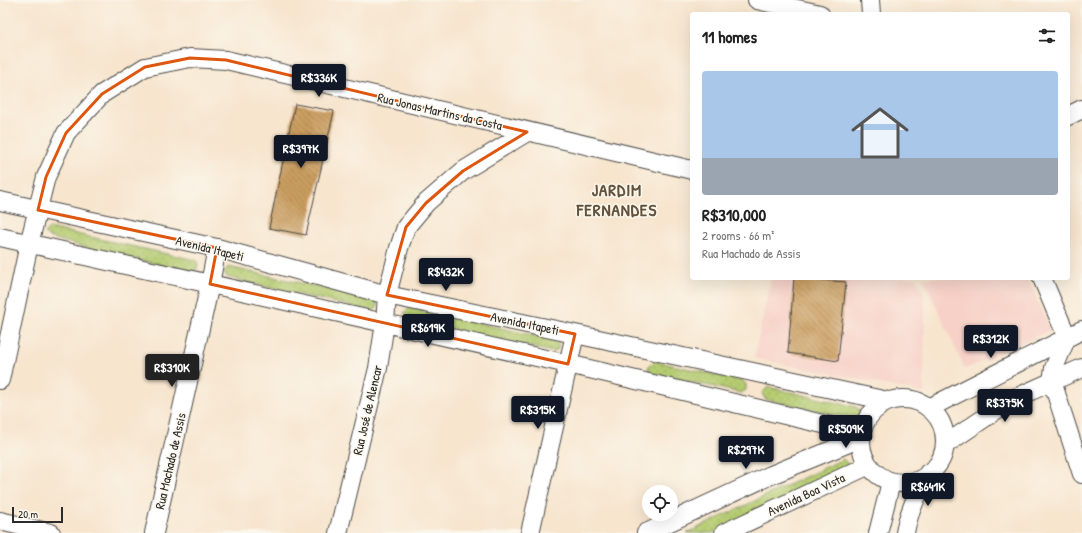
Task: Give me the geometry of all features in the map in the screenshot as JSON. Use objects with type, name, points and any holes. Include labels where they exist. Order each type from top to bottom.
[{"type":"street","points":[[757,0],[811,12]]},
{"type":"street","points":[[870,0],[871,12]]},
{"type":"street","name":"Rua Jonas Martins da Costa","points":[[0,380],[29,244],[46,178],[66,133],[102,94],[145,67],[190,58],[226,60],[690,170]]},
{"type":"street","points":[[1070,115],[1082,109]]},
{"type":"street","name":"Rua José de Alencar","points":[[338,533],[378,368],[385,323],[387,295],[406,227],[426,202],[463,171],[527,132]]},
{"type":"street","name":"Avenida Itapeti","points":[[0,201],[217,248],[387,295],[888,401]]},
{"type":"street","points":[[0,237],[568,364],[861,435]]},
{"type":"street","name":"Rua Machado de Assis","points":[[154,533],[217,248]]},
{"type":"street","points":[[1043,280],[1075,333]]},
{"type":"street","points":[[1075,333],[1054,368],[1052,382],[1082,474]]},
{"type":"street","points":[[929,408],[1075,333]]},
{"type":"street","points":[[530,533],[575,334]]},
{"type":"street","points":[[946,444],[1011,400],[1082,368]]},
{"type":"street","points":[[901,399],[916,401],[929,408],[937,416],[942,426],[946,444],[940,460],[924,478],[914,482],[891,482],[882,478],[867,466],[862,451],[861,435],[866,419],[876,408],[888,401],[901,399]]},
{"type":"street","points":[[646,533],[861,435]]},
{"type":"street","name":"Avenida Boa Vista","points":[[724,533],[867,466]]},
{"type":"street","points":[[905,533],[914,503],[928,473]]},
{"type":"street","points":[[878,533],[891,482]]},
{"type":"street","points":[[0,521],[51,533]]},
{"type":"highlighted area","points":[[190,58],[226,60],[527,132],[463,171],[426,203],[406,227],[387,295],[575,334],[568,364],[210,284],[217,248],[38,210],[46,177],[66,133],[102,94],[145,67]]},
{"type":"shaded area","points":[[771,280],[917,280],[924,294],[924,393],[754,358]]},
{"type":"shaded area","points":[[924,280],[1028,280],[1051,330],[965,369]]},
{"type":"green space","points":[[49,228],[195,260],[198,263],[197,269],[193,272],[103,252],[48,237],[44,233]]},
{"type":"green space","points":[[228,267],[374,299],[377,302],[377,308],[373,311],[227,277],[224,272]]},
{"type":"green space","points":[[409,308],[555,340],[558,343],[558,349],[553,352],[464,332],[409,317],[404,313]]},
{"type":"green space","points":[[654,361],[743,381],[746,384],[746,390],[741,393],[651,373],[648,367]]},
{"type":"green space","points":[[768,387],[856,407],[859,410],[859,416],[854,419],[765,399],[762,393]]},
{"type":"green space","points":[[843,459],[851,467],[713,533],[687,533]]},
{"type":"building","points":[[295,104],[334,111],[306,235],[269,228]]},
{"type":"building","points":[[794,280],[846,282],[838,361],[788,353]]},
{"type":"district","name":"JARDIM FERNANDES","points":[[617,199]]}]
